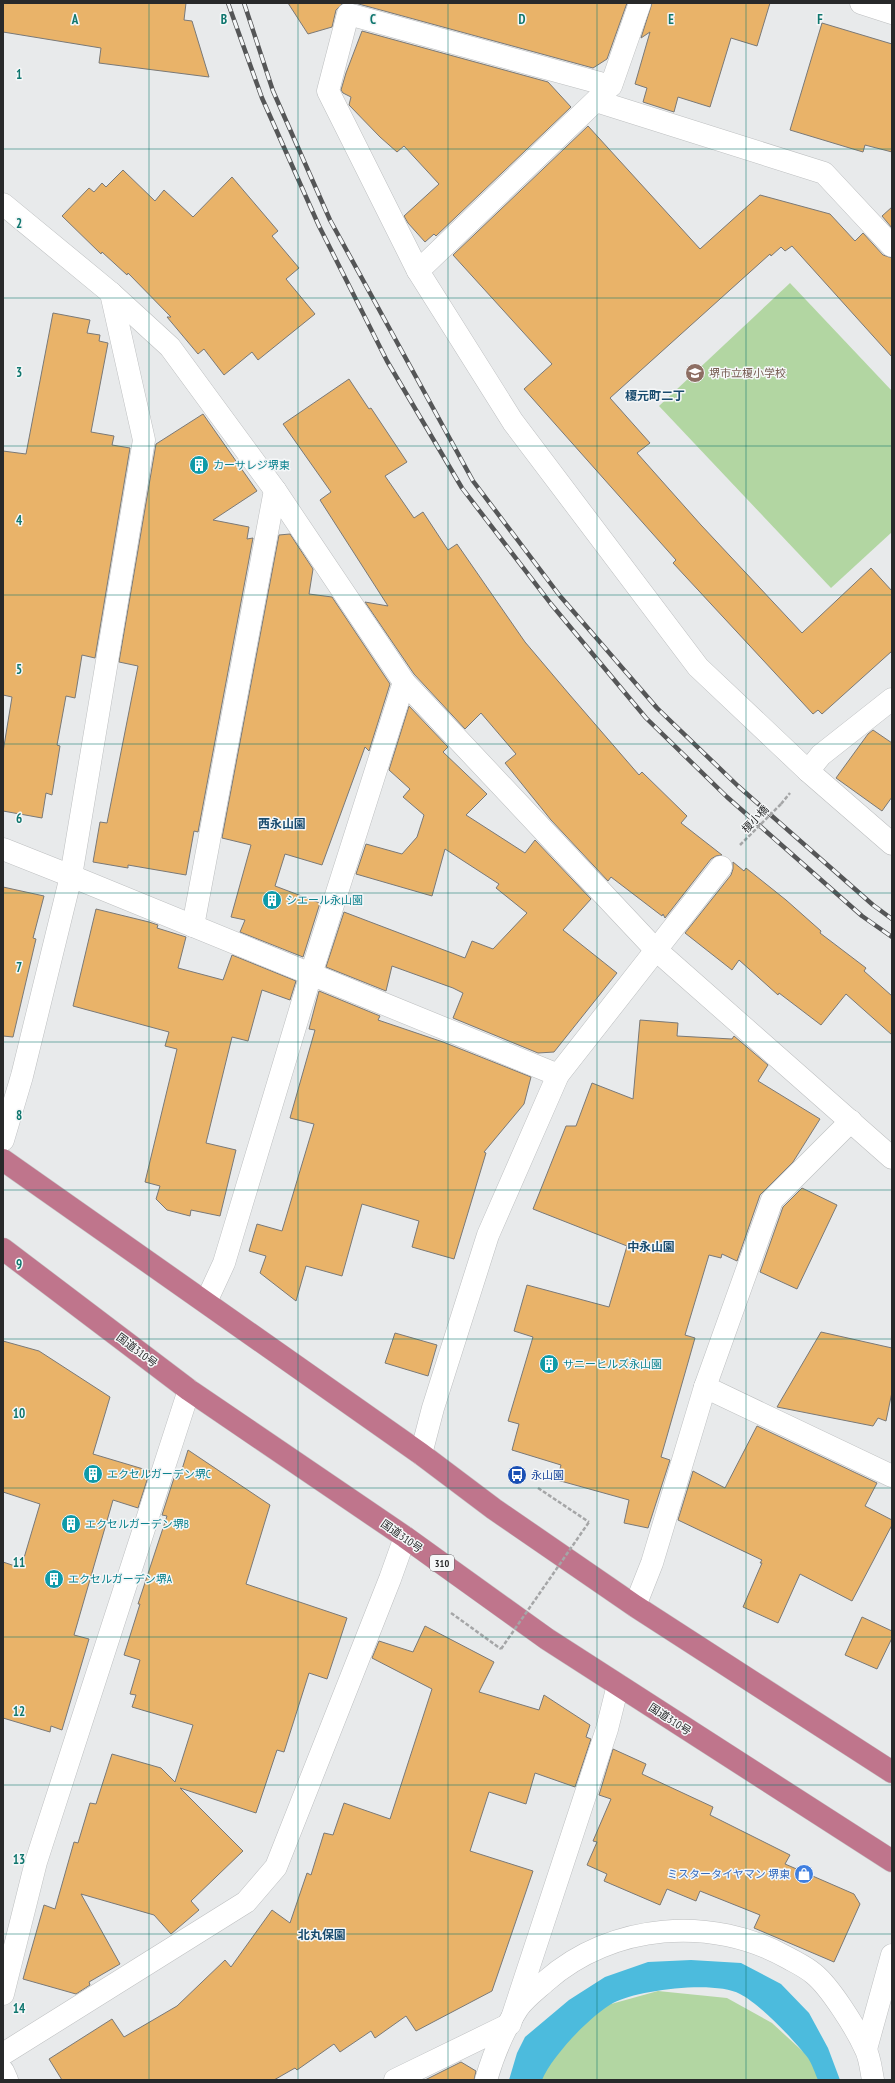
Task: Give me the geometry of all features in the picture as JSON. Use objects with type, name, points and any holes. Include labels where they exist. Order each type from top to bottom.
[{"type":"highway","points":[[3,1160],[421,1454],[494,1509],[635,1606],[892,1772]]},
{"type":"highway","name":"国道310号","points":[[3,1249],[189,1390],[405,1537],[547,1639],[892,1861]]},
{"type":"street","points":[[418,271],[611,86],[640,3]]},
{"type":"street","points":[[861,3],[892,13]]},
{"type":"street","points":[[611,86],[348,14],[328,91],[418,271],[514,422],[698,667],[808,772],[892,844]]},
{"type":"street","points":[[596,101],[824,173],[892,246]]},
{"type":"street","points":[[3,204],[111,293],[170,347],[275,490],[404,682],[655,949],[892,1158]]},
{"type":"street","points":[[3,1140],[22,1076],[71,876],[144,440],[111,293]]},
{"type":"street","points":[[193,926],[275,490]]},
{"type":"street","points":[[206,1302],[224,1263],[311,974],[404,682]]},
{"type":"street","points":[[808,772],[820,755],[892,699]]},
{"type":"street","points":[[3,849],[558,1075]]},
{"type":"street","points":[[421,1454],[433,1408],[488,1235],[558,1075],[655,949],[721,867]]},
{"type":"street","points":[[635,1606],[652,1563],[705,1387],[772,1200],[851,1121]]},
{"type":"street","points":[[705,1387],[892,1476]]},
{"type":"street","points":[[3,1994],[36,1862],[189,1390]]},
{"type":"street","points":[[3,2054],[246,1902],[276,1867],[390,1579],[405,1537]]},
{"type":"street","points":[[395,2080],[510,2024],[606,1729],[618,1685]]},
{"type":"street","points":[[486,2080],[518,2008],[550,1978],[584,1954],[598,1947],[649,1933],[703,1931],[736,1937],[768,1947],[813,1973],[827,1987],[866,2049],[873,2080]]},
{"type":"street","points":[[866,2049],[892,1955]]},
{"type":"street","points":[[3,2071],[7,2080]]},
{"type":"path","name":"榎小橋","points":[[740,845],[781,804]]},
{"type":"path","points":[[451,1613],[501,1649],[506,1642],[589,1522],[538,1488]]},
{"type":"green space","points":[[790,283],[892,391],[892,532],[831,588],[659,406]]},
{"type":"green space","points":[[658,1991],[727,1998],[772,2023],[811,2059],[819,2080],[537,2080],[593,2009]]},
{"type":"water","points":[[691,1960],[741,1963],[781,1984],[809,2013],[828,2048],[840,2080],[818,2080],[809,2060],[802,2050],[786,2032],[748,1999],[740,1994],[728,1990],[695,1987],[676,1988],[639,1994],[613,2003],[594,2017],[573,2037],[554,2060],[542,2080],[509,2080],[517,2053],[525,2037],[569,2000],[605,1977],[648,1962]]},
{"type":"building","points":[[3,3],[186,3],[184,20],[192,21],[209,77],[99,63],[101,48],[3,32]]},
{"type":"building","points":[[288,3],[343,3],[336,10],[332,27],[308,34]]},
{"type":"building","points":[[355,3],[627,3],[607,59],[593,68]]},
{"type":"building","points":[[652,3],[770,3],[757,46],[731,38],[710,107],[678,97],[674,112],[643,102],[647,88],[635,84],[650,32],[641,38]]},
{"type":"building","points":[[822,23],[892,44],[892,152],[865,145],[863,152],[790,130]]},
{"type":"building","points":[[362,31],[548,82],[571,107],[436,236],[434,234],[425,242],[408,223],[404,216],[439,184],[404,146],[397,152],[380,137],[349,105],[351,97],[343,93],[341,90]]},
{"type":"building","points":[[588,126],[700,249],[760,195],[830,214],[855,241],[863,233],[883,255],[892,258],[892,357],[792,246],[785,251],[781,247],[771,256],[770,254],[610,398],[650,443],[637,453],[701,525],[802,633],[871,568],[892,591],[892,651],[822,714],[818,710],[813,714],[673,563],[676,560],[524,389],[552,364],[453,255]]},
{"type":"building","points":[[123,170],[155,201],[164,190],[193,217],[232,177],[278,231],[272,236],[299,268],[286,279],[315,314],[258,360],[252,352],[224,375],[204,349],[198,354],[167,317],[171,317],[128,273],[127,275],[102,252],[101,254],[62,216],[89,188],[94,192],[102,183],[106,187]]},
{"type":"building","points":[[892,207],[892,228],[882,216]]},
{"type":"building","points":[[53,313],[90,320],[87,333],[100,335],[99,341],[108,343],[91,432],[114,436],[112,445],[130,448],[95,658],[82,655],[75,698],[66,696],[57,745],[60,746],[52,795],[46,793],[42,818],[3,811],[3,752],[12,697],[3,695],[3,451],[26,454]]},
{"type":"building","points":[[349,379],[369,409],[371,408],[407,462],[385,476],[414,518],[423,512],[448,550],[457,544],[525,642],[569,694],[639,775],[642,772],[687,816],[681,823],[722,855],[711,859],[665,918],[663,914],[662,916],[611,877],[608,881],[551,820],[505,763],[516,754],[481,713],[465,729],[414,674],[365,602],[388,606],[320,500],[331,492],[283,424]]},
{"type":"building","points":[[203,414],[257,491],[213,520],[249,527],[247,539],[253,538],[198,832],[194,831],[186,875],[128,865],[128,868],[93,862],[100,822],[107,823],[138,666],[119,662],[156,444]]},
{"type":"building","points":[[290,534],[313,569],[309,594],[332,597],[390,684],[369,751],[365,747],[322,865],[285,854],[275,886],[320,903],[303,957],[240,932],[245,920],[231,917],[251,845],[222,838],[279,535]]},
{"type":"building","points":[[409,706],[448,747],[443,752],[487,794],[466,815],[525,853],[535,840],[591,899],[563,930],[617,973],[554,1052],[538,1053],[453,1018],[463,993],[453,988],[392,966],[386,991],[326,967],[344,912],[465,958],[472,941],[493,949],[527,913],[496,888],[499,884],[445,849],[432,896],[356,874],[366,844],[402,854],[417,837],[424,815],[403,797],[410,789],[389,770]]},
{"type":"building","points":[[873,730],[892,743],[892,797],[882,811],[836,778],[868,734]]},
{"type":"building","points":[[733,862],[744,871],[746,868],[786,900],[821,931],[820,933],[866,968],[864,971],[892,996],[892,1035],[846,994],[821,1025],[779,993],[778,995],[739,960],[732,970],[685,933],[731,875]]},
{"type":"building","points":[[3,887],[44,896],[33,938],[36,939],[13,1037],[3,1036]]},
{"type":"building","points":[[96,909],[149,922],[158,925],[157,928],[186,937],[178,968],[223,980],[232,955],[296,981],[290,1000],[262,990],[248,1041],[232,1037],[206,1143],[236,1150],[220,1216],[191,1210],[190,1216],[167,1210],[156,1199],[160,1186],[145,1182],[177,1049],[165,1046],[169,1032],[73,1006]]},
{"type":"building","points":[[319,991],[380,1016],[378,1020],[443,1042],[531,1077],[524,1104],[484,1152],[486,1153],[454,1259],[412,1247],[419,1221],[362,1204],[342,1276],[306,1266],[296,1301],[260,1273],[266,1256],[249,1251],[257,1224],[282,1231],[314,1124],[290,1118],[315,1030],[309,1029]]},
{"type":"building","points":[[640,1020],[678,1023],[677,1036],[732,1039],[734,1036],[768,1065],[758,1081],[820,1119],[793,1162],[760,1195],[737,1261],[722,1254],[721,1258],[709,1255],[685,1335],[695,1338],[661,1457],[670,1460],[648,1528],[624,1523],[629,1500],[557,1480],[561,1465],[512,1450],[519,1424],[508,1421],[533,1337],[514,1331],[527,1285],[609,1307],[627,1246],[533,1209],[566,1126],[576,1126],[592,1083],[633,1099]]},
{"type":"building","points":[[802,1188],[837,1205],[797,1289],[760,1272],[783,1207]]},
{"type":"building","points":[[821,1332],[892,1348],[892,1392],[886,1421],[878,1418],[873,1426],[777,1407]]},
{"type":"building","points":[[395,1333],[437,1345],[428,1376],[385,1363]]},
{"type":"building","points":[[3,1341],[39,1351],[110,1397],[93,1454],[150,1471],[138,1508],[113,1500],[74,1635],[89,1639],[62,1730],[51,1726],[50,1732],[3,1718],[3,1562],[21,1568],[40,1504],[3,1492]]},
{"type":"building","points":[[757,1426],[877,1483],[865,1506],[892,1520],[892,1525],[852,1601],[800,1574],[778,1623],[743,1607],[762,1560],[678,1520],[693,1471],[725,1488]]},
{"type":"building","points":[[188,1450],[270,1505],[246,1584],[347,1618],[327,1679],[309,1673],[284,1752],[277,1750],[256,1813],[180,1788],[243,1851],[191,1901],[199,1910],[171,1934],[154,1915],[81,1894],[120,1964],[89,1982],[90,1985],[76,1994],[23,1979],[44,1905],[55,1909],[74,1842],[78,1843],[90,1803],[96,1804],[112,1754],[161,1768],[175,1782],[193,1725],[132,1707],[136,1695],[130,1694],[140,1660],[124,1655],[140,1604],[138,1604],[167,1516],[162,1515],[174,1478],[179,1479]]},
{"type":"building","points":[[862,1617],[892,1631],[892,1638],[877,1669],[845,1655]]},
{"type":"building","points":[[425,1626],[494,1662],[479,1692],[539,1710],[544,1695],[590,1725],[586,1737],[591,1739],[575,1787],[535,1773],[526,1804],[489,1792],[470,1851],[533,1871],[492,1991],[416,2031],[406,2016],[375,2038],[371,2031],[340,2052],[334,2044],[297,2070],[295,2068],[274,2080],[62,2080],[49,2059],[112,2019],[124,2037],[177,2006],[225,1960],[231,1967],[272,1910],[290,1923],[307,1873],[311,1875],[324,1833],[333,1835],[344,1803],[390,1819],[432,1689],[372,1658],[379,1641],[413,1652]]},
{"type":"building","points":[[613,1749],[646,1764],[642,1774],[713,1807],[710,1815],[790,1855],[785,1864],[854,1894],[860,1904],[834,1962],[754,1928],[760,1915],[700,1891],[696,1901],[667,1889],[660,1905],[604,1881],[607,1874],[587,1865],[597,1842],[593,1841],[611,1799],[599,1795]]},
{"type":"building","points":[[461,2062],[476,2071],[474,2080],[425,2080]]},
{"type":"railway","points":[[228,3],[262,98],[319,226],[387,361],[462,488],[551,604],[646,718],[727,797],[862,916],[892,937]]},
{"type":"railway","points":[[244,3],[273,91],[330,220],[473,481],[560,596],[657,708],[738,786],[873,905],[892,919]]},
{"type":"place","name":"堺市立榎小学校","points":[[695,373]]},
{"type":"place","name":"カーサレジ堺東","points":[[199,465]]},
{"type":"place","name":"シエール永山園","points":[[272,900]]},
{"type":"place","name":"サニーヒルズ永山園","points":[[549,1364]]},
{"type":"place","name":"エクセルガーデン堺C","points":[[93,1474]]},
{"type":"place","name":"永山園","points":[[517,1475]]},
{"type":"place","name":"エクセルガーデン堺B","points":[[71,1524]]},
{"type":"place","name":"エクセルガーデン堺A","points":[[54,1579]]},
{"type":"place","name":"ミスタータイヤマン 堺東","points":[[804,1874]]},
{"type":"district","name":"榎元町二丁","points":[[655,395]]},
{"type":"district","name":"西永山園","points":[[282,823]]},
{"type":"district","name":"中永山園","points":[[651,1246]]},
{"type":"district","name":"北丸保園","points":[[322,1934]]}]
